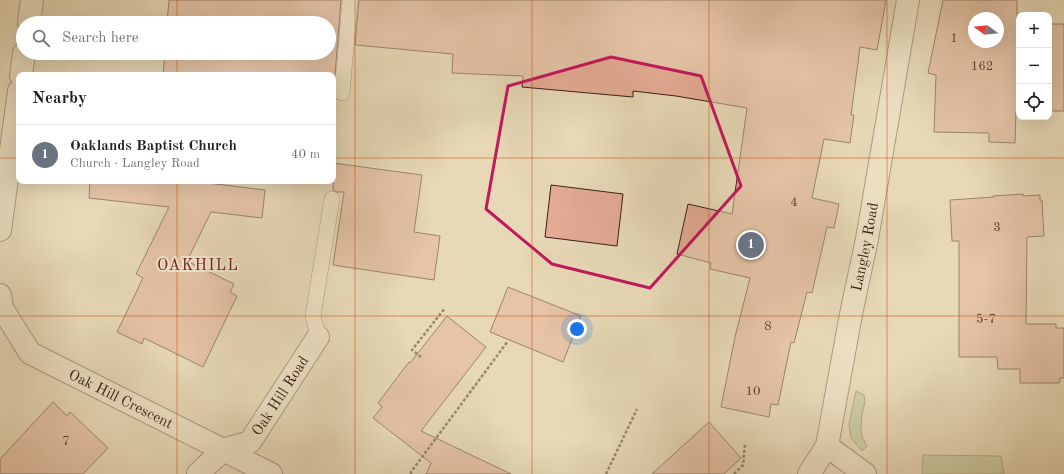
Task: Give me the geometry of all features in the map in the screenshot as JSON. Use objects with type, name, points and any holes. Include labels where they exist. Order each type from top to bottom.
[{"type":"street","points":[[29,16],[32,0]]},
{"type":"street","name":"Langley Road","points":[[827,446],[851,314],[867,239],[908,0]]},
{"type":"street","points":[[21,72],[23,60]]},
{"type":"street","points":[[0,230],[16,113]]},
{"type":"street","name":"Oak Hill Crescent","points":[[0,295],[2,308],[30,353],[270,474]]},
{"type":"street","name":"Oak Hill Road","points":[[198,474],[223,450],[250,442],[318,337]]},
{"type":"street","points":[[809,474],[827,446],[865,474]]},
{"type":"lane","points":[[342,93],[350,0]]},
{"type":"lane","points":[[318,337],[313,315],[332,199]]},
{"type":"path","points":[[421,357],[412,350],[445,308]]},
{"type":"path","points":[[411,474],[508,342]]},
{"type":"path","points":[[606,474],[637,409]]},
{"type":"path","points":[[734,474],[743,465],[745,443]]},
{"type":"highlighted area","points":[[611,57],[701,76],[741,186],[650,288],[552,264],[486,209],[508,86]]},
{"type":"green space","points":[[856,391],[864,395],[865,402],[861,426],[862,437],[867,446],[862,451],[851,438],[849,424]]},
{"type":"green space","points":[[923,455],[1001,456],[1004,474],[922,474]]},
{"type":"building","points":[[169,0],[341,0],[335,72],[163,72],[164,60],[336,60],[336,16],[168,16]]},
{"type":"building","points":[[359,0],[886,0],[877,50],[860,47],[851,115],[854,115],[850,143],[824,139],[812,198],[839,204],[834,228],[827,227],[812,293],[807,292],[794,343],[791,342],[778,405],[771,404],[769,417],[721,407],[735,337],[750,278],[710,269],[711,263],[677,254],[688,204],[732,214],[747,108],[676,96],[633,91],[633,97],[522,87],[523,76],[452,73],[453,54],[355,45]]},
{"type":"building","points":[[943,0],[1017,0],[1015,143],[989,142],[989,133],[934,132],[936,75],[928,73]]},
{"type":"building","points":[[1052,24],[1064,24],[1064,111],[1052,111]]},
{"type":"building","points":[[336,163],[422,175],[414,232],[440,236],[434,280],[333,265],[344,192],[337,192],[333,190],[333,184],[336,184]]},
{"type":"building","points":[[90,184],[216,184],[265,190],[262,218],[211,212],[187,261],[234,284],[230,292],[237,296],[203,367],[144,338],[142,344],[117,332],[143,278],[136,274],[169,207],[89,198]]},
{"type":"building","points":[[551,185],[623,194],[617,246],[545,237]]},
{"type":"building","points":[[1023,194],[1023,196],[1040,195],[1040,200],[1042,200],[1044,236],[1027,237],[1026,324],[1056,324],[1056,328],[1064,328],[1064,378],[1060,378],[1059,383],[1020,383],[1020,369],[998,369],[997,357],[959,357],[959,241],[952,241],[950,200]]},
{"type":"building","points":[[508,287],[581,316],[563,362],[490,332]]},
{"type":"building","points":[[447,316],[486,347],[421,431],[511,474],[426,474],[431,463],[373,418],[382,407],[378,403]]},
{"type":"building","points":[[53,402],[67,416],[70,412],[108,448],[83,474],[0,474],[0,459]]},
{"type":"building","points":[[709,422],[741,458],[724,474],[652,474]]},
{"type":"place","name":"Oaklands Baptist Church","points":[[751,245]]},
{"type":"district","name":"OAKHILL","points":[[198,264]]}]
